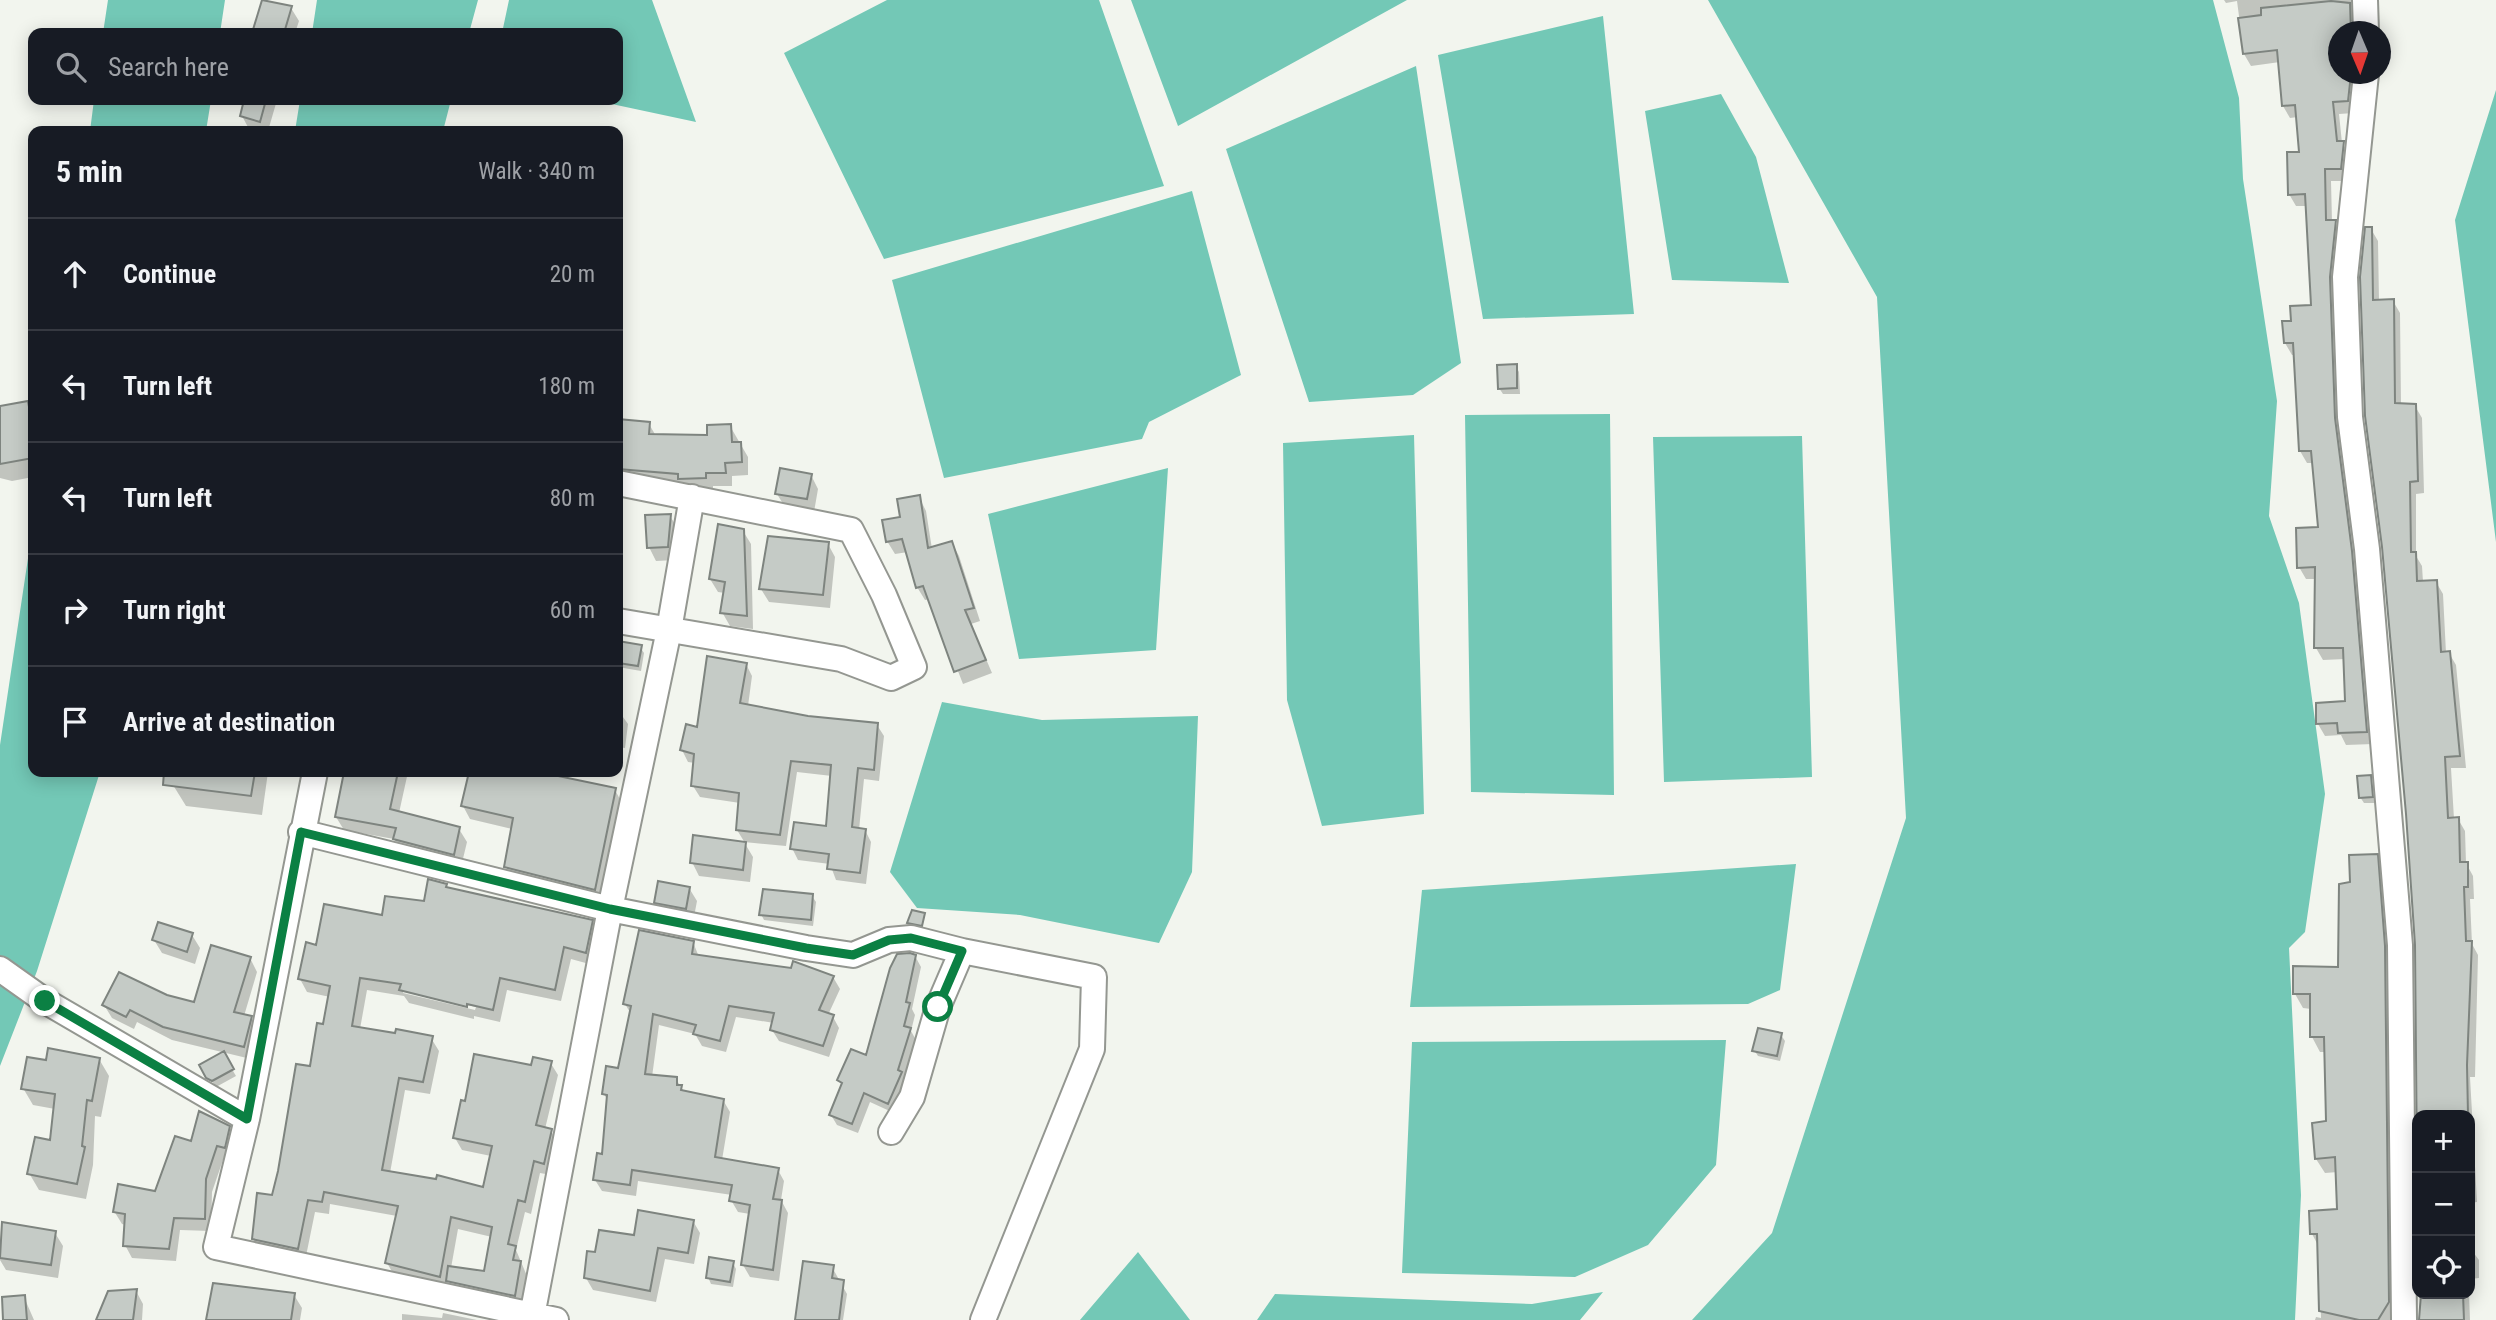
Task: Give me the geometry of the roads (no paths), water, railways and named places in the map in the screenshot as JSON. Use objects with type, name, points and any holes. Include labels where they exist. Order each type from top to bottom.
[{"type":"street","points":[[2365,0],[2366,21]]},
{"type":"street","points":[[2365,84],[2345,277],[2350,417],[2367,549],[2400,945],[2404,1320]]},
{"type":"street","points":[[623,484],[851,530],[884,594],[914,667],[891,678],[841,659],[623,622]]},
{"type":"street","points":[[532,1316],[610,909],[669,630],[692,497]]},
{"type":"street","points":[[314,777],[247,1119],[216,1247],[556,1320]]},
{"type":"street","points":[[301,832],[610,909],[853,955],[889,940],[911,938],[1094,977],[1092,1049],[983,1320]]},
{"type":"street","points":[[891,1132],[912,1097],[938,1007],[962,951]]},
{"type":"street","points":[[0,969],[45,1001],[247,1119]]}]
